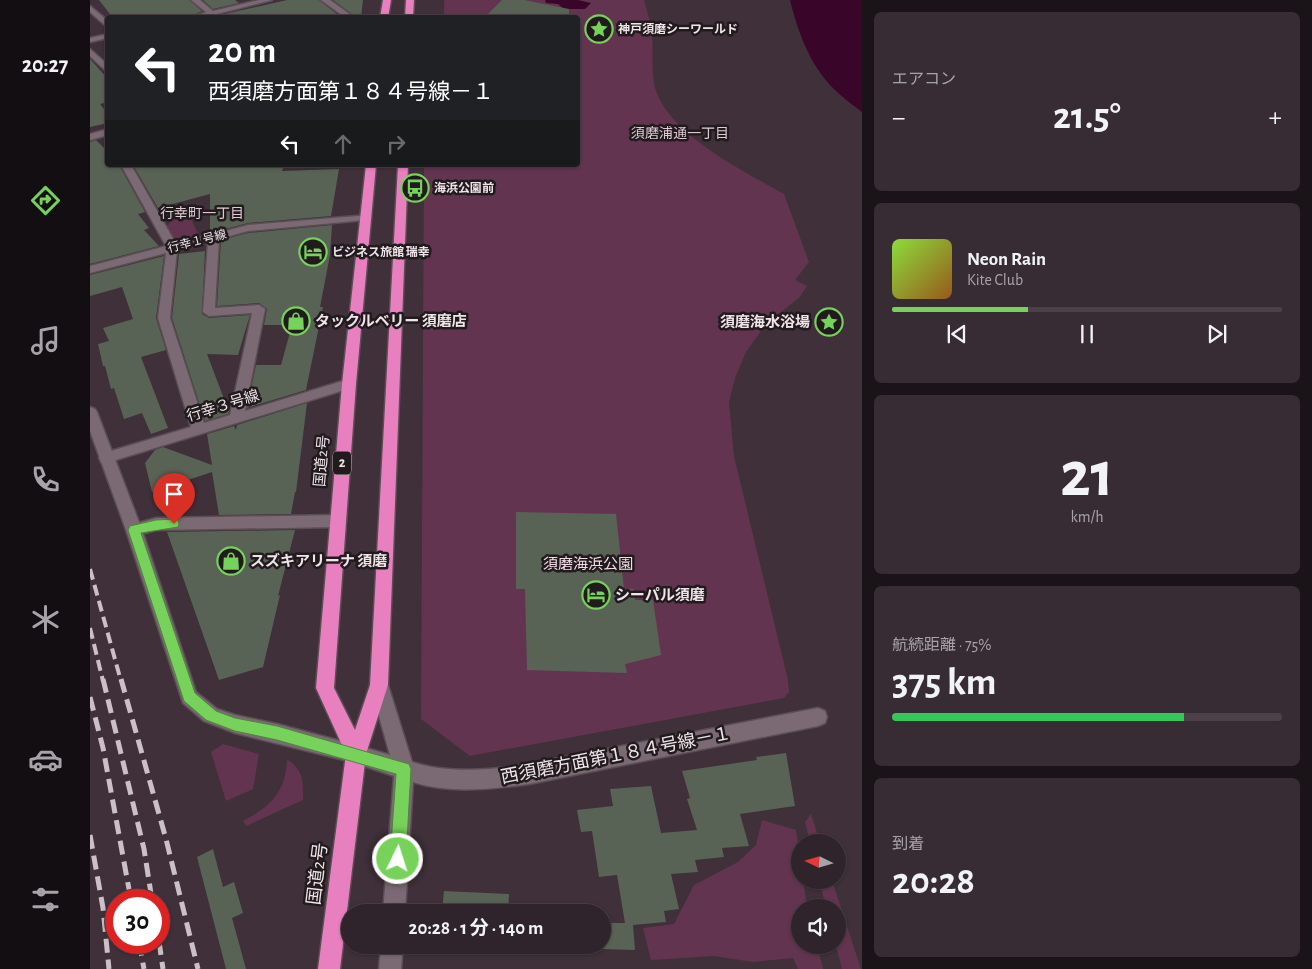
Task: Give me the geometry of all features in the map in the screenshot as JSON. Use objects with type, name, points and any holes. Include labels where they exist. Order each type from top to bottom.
[{"type":"highway","points":[[384,15],[387,0]]},
{"type":"highway","points":[[409,15],[410,0]]},
{"type":"highway","points":[[418,15],[419,3]]},
{"type":"highway","name":"国道2号","points":[[356,754],[325,688],[349,384],[371,167]]},
{"type":"highway","name":"国道2号","points":[[329,969],[356,754],[379,685],[403,167]]},
{"type":"street","points":[[195,0],[214,15],[268,0]]},
{"type":"street","points":[[325,0],[348,15]]},
{"type":"street","points":[[90,8],[105,23]]},
{"type":"street","points":[[90,40],[105,37]]},
{"type":"street","points":[[90,51],[105,68]]},
{"type":"street","points":[[90,137],[105,133]]},
{"type":"street","points":[[127,167],[172,246],[164,318],[198,430]]},
{"type":"street","name":"行幸１号線","points":[[90,270],[172,246],[248,228],[366,217]]},
{"type":"street","points":[[214,236],[209,312],[259,309],[236,419]]},
{"type":"street","name":"行幸３号線","points":[[106,458],[349,384]]},
{"type":"street","name":"西須磨方面第１８４号線－１","points":[[90,412],[134,530],[189,696],[211,716],[235,724],[356,754],[428,777],[488,780],[529,774],[818,717]]},
{"type":"street","points":[[134,530],[156,524],[338,520]]},
{"type":"street","points":[[379,685],[404,769],[395,904]]},
{"type":"street","points":[[390,969],[391,954]]},
{"type":"green space","name":"須磨海浜公園","points":[[444,0],[644,0],[652,33],[654,83],[661,101],[672,118],[707,148],[784,194],[809,262],[795,280],[807,286],[799,298],[766,324],[746,352],[735,378],[729,402],[734,456],[788,680],[789,692],[784,698],[470,756],[421,719],[424,167],[580,167],[580,15],[444,15]]},
{"type":"green space","points":[[178,212],[188,212],[199,236],[184,240],[173,237],[167,226]]},
{"type":"green space","points":[[223,744],[259,754],[253,789],[226,801],[211,752]]},
{"type":"green space","points":[[287,759],[300,772],[303,800],[246,826],[243,821],[262,810],[280,789],[284,781]]},
{"type":"green space","points":[[811,814],[817,834],[808,834],[805,822]]},
{"type":"green space","points":[[762,820],[796,830],[797,834],[791,834],[791,889],[804,889],[806,899],[791,899],[791,954],[819,954],[823,969],[798,969],[793,958],[753,962],[714,956],[651,960],[643,928],[674,924],[694,885],[738,862],[756,845]]},
{"type":"green space","points":[[821,889],[835,889],[838,899],[824,899]]},
{"type":"green space","points":[[846,923],[861,969],[842,969],[838,954],[846,954]]},
{"type":"shaded area","points":[[545,0],[578,0],[591,3],[585,9],[564,9],[558,4],[546,3]]},
{"type":"shaded area","points":[[790,0],[862,0],[862,112],[826,81],[806,48]]},
{"type":"building","points":[[99,0],[189,0],[202,11],[193,15],[111,15]]},
{"type":"building","points":[[203,0],[235,0],[239,3],[213,9]]},
{"type":"building","points":[[287,0],[319,0],[338,15],[220,15]]},
{"type":"building","points":[[333,0],[363,0],[361,15],[353,15]]},
{"type":"building","points":[[502,0],[524,0],[569,9],[569,15],[487,15]]},
{"type":"building","points":[[90,59],[105,76],[105,103],[100,104],[105,110],[105,124],[90,127]]},
{"type":"building","points":[[96,140],[105,149],[105,167],[120,167],[145,212],[138,214],[149,228],[144,230],[159,246],[90,264],[90,142]]},
{"type":"building","points":[[134,167],[283,167],[282,171],[339,169],[331,216],[248,223],[210,233],[210,194],[158,208]]},
{"type":"building","points":[[332,225],[330,255],[320,307],[323,307],[306,390],[247,408],[256,365],[281,365],[292,325],[264,325],[267,309],[259,303],[217,306],[221,240],[248,233]]},
{"type":"building","points":[[205,251],[202,314],[209,318],[250,315],[238,355],[207,354],[229,412],[228,414],[205,421],[172,318],[179,254]]},
{"type":"building","points":[[164,256],[156,318],[166,350],[141,357],[168,428],[151,434],[142,413],[124,419],[114,388],[111,389],[105,366],[103,366],[98,344],[109,341],[103,328],[133,319],[122,287],[90,296],[90,275]]},
{"type":"building","points":[[307,403],[296,492],[291,514],[219,515],[212,472],[152,492],[145,463],[155,450],[163,447],[212,465],[207,434],[234,426],[236,430],[237,425]]},
{"type":"building","name":"シーパル須磨","points":[[516,512],[616,514],[624,589],[634,589],[635,600],[653,600],[661,655],[625,664],[627,673],[527,670],[525,589],[516,589]]},
{"type":"building","points":[[295,530],[278,596],[280,595],[263,667],[219,680],[167,532]]},
{"type":"building","points":[[786,753],[795,806],[740,814],[749,846],[722,848],[724,857],[695,860],[698,872],[671,874],[679,909],[664,911],[666,922],[633,925],[635,950],[611,949],[611,923],[625,923],[617,875],[599,877],[592,831],[581,832],[577,810],[613,806],[610,789],[651,786],[661,833],[697,830],[687,799],[690,798],[682,771],[757,760],[756,757]]},
{"type":"building","points":[[213,849],[223,887],[234,882],[243,913],[232,918],[246,969],[226,969],[197,857]]},
{"type":"building","points":[[444,891],[509,894],[508,904],[443,904]]},
{"type":"railway","points":[[90,569],[121,681]]},
{"type":"railway","points":[[90,628],[103,681]]},
{"type":"railway","points":[[103,679],[144,849],[150,889]]},
{"type":"railway","points":[[121,679],[166,839],[198,969]]},
{"type":"railway","points":[[90,697],[103,748],[129,889]]},
{"type":"railway","points":[[90,835],[103,908],[109,969]]},
{"type":"railway","points":[[141,954],[144,969]]},
{"type":"railway","points":[[161,954],[163,969]]},
{"type":"place","name":"神戸須磨シーワールド","points":[[599,29]]},
{"type":"place","name":"海浜公園前","points":[[415,188]]},
{"type":"place","name":"ビジネス旅館 瑞幸","points":[[313,252]]},
{"type":"place","name":"タックルベリー 須磨店","points":[[296,321]]},
{"type":"place","name":"須磨海水浴場","points":[[829,322]]},
{"type":"place","name":"スズキアリーナ 須磨","points":[[231,561]]},
{"type":"place","name":"シーパル須磨","points":[[596,595]]},
{"type":"district","name":"須磨浦通一丁目","points":[[680,134]]},
{"type":"district","name":"行幸町一丁目","points":[[202,214]]},
{"type":"route","points":[[174,524],[156,524],[134,530],[189,696],[211,716],[235,724],[356,754],[404,769],[398,859]]}]
